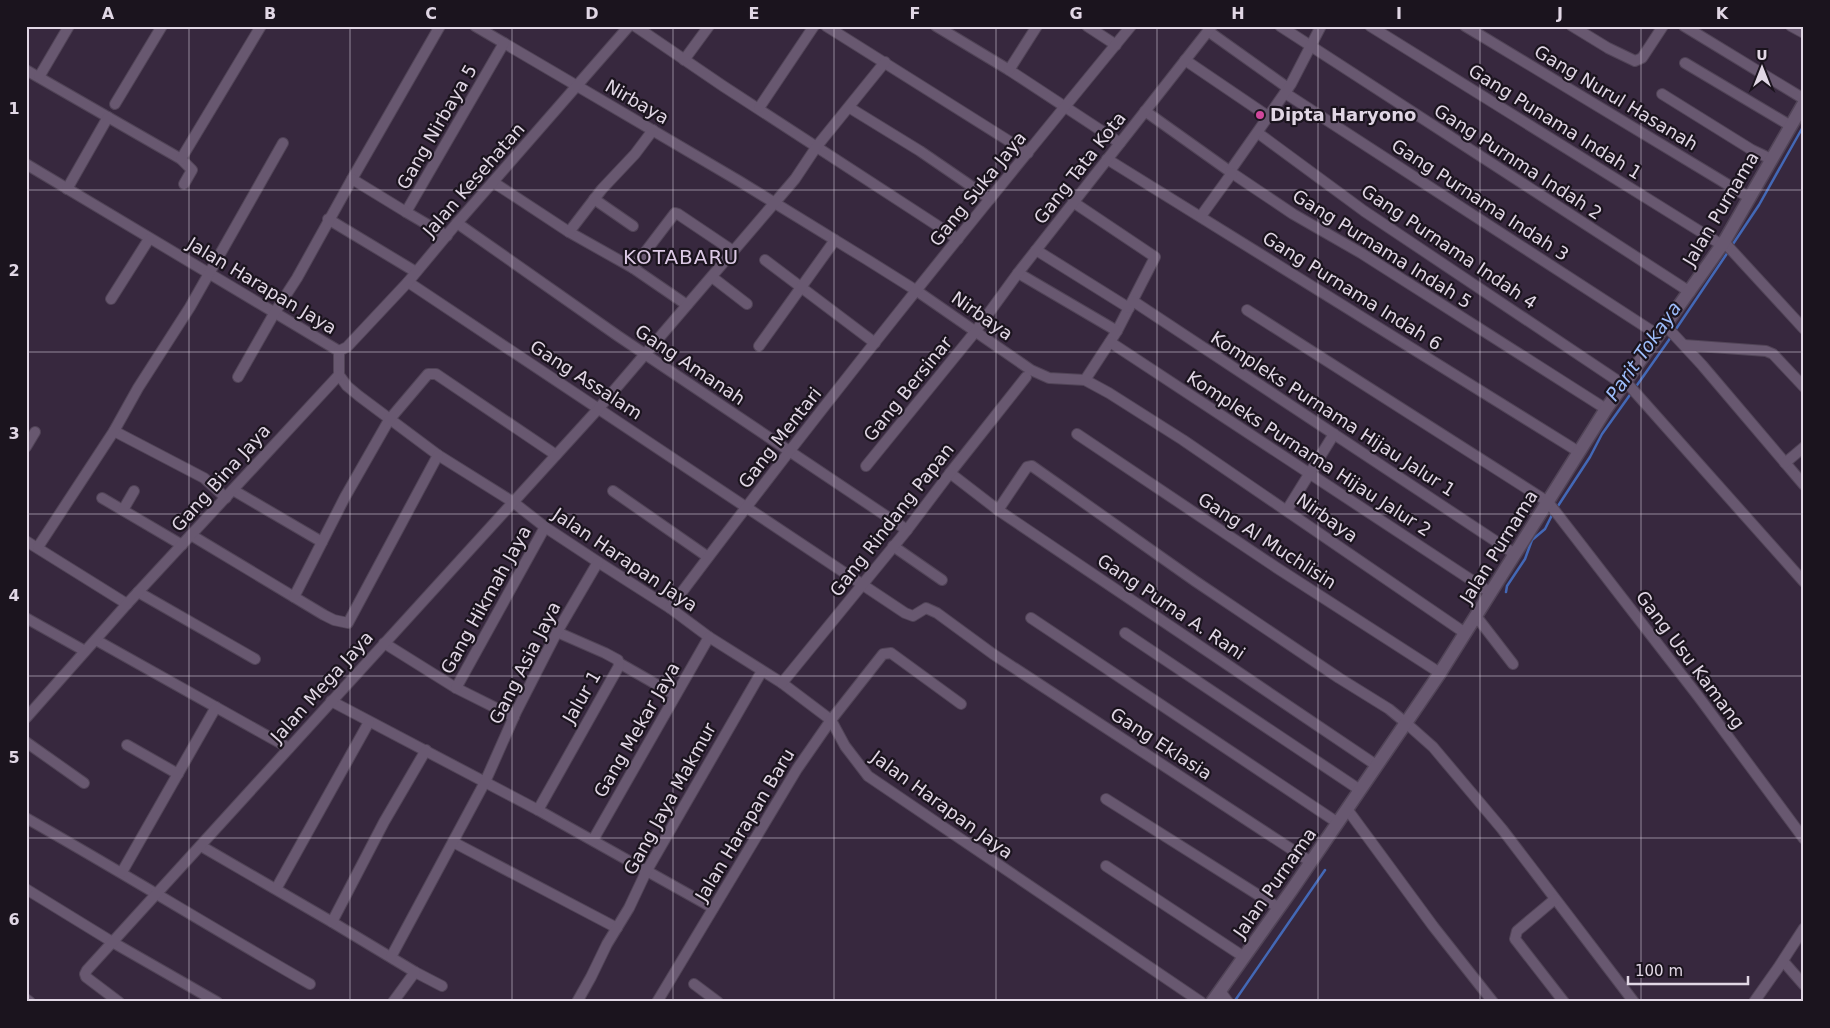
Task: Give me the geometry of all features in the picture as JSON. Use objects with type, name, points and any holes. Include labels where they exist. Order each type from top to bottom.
[{"type":"street","points":[[39,77],[69,26]]},
{"type":"street","points":[[115,104],[162,26]]},
{"type":"street","points":[[181,159],[261,26]]},
{"type":"street","points":[[238,377],[440,26]]},
{"type":"street","name":"Nirbaya","points":[[475,26],[653,130],[917,291],[975,332],[1028,374],[1049,378],[1085,380],[1147,417],[1287,510],[1465,633]]},
{"type":"street","points":[[684,60],[709,26]]},
{"type":"street","points":[[759,108],[814,26]]},
{"type":"street","points":[[826,26],[1028,152]]},
{"type":"street","points":[[1009,70],[1037,26]]},
{"type":"street","points":[[1087,26],[1116,45]]},
{"type":"street","name":"Gang Suka Jaya","points":[[917,291],[1131,26]]},
{"type":"street","name":"Gang Purnma Indah 2","points":[[1280,26],[1690,292]]},
{"type":"street","points":[[1200,216],[1286,91],[1321,26]]},
{"type":"street","name":"Gang Punama Indah 1","points":[[1370,26],[1727,246],[1804,329]]},
{"type":"street","name":"Gang Nurul Hasanah","points":[[1465,26],[1750,198]]},
{"type":"street","points":[[1572,26],[1608,48],[1635,61],[1642,58],[1663,26]]},
{"type":"street","points":[[1684,26],[1803,106]]},
{"type":"street","points":[[1792,26],[1804,33]]},
{"type":"street","points":[[629,27],[759,108],[958,239]]},
{"type":"street","name":"Jalan Kesehatan","points":[[339,351],[347,346],[408,282],[457,223],[629,27]]},
{"type":"street","points":[[943,28],[1120,143]]},
{"type":"street","name":"Gang Tata Kota","points":[[975,332],[1073,202],[1210,29]]},
{"type":"street","name":"Gang Purnama Indah 3","points":[[1210,29],[1286,91],[1671,335]]},
{"type":"street","name":"Gang Nirbaya 5","points":[[447,236],[406,212],[504,43]]},
{"type":"street","points":[[1185,60],[1269,116]]},
{"type":"street","name":"Jalan Mega Jaya","points":[[119,1002],[86,977],[85,974],[156,893],[599,408],[712,277],[732,250],[795,179],[817,146],[850,108],[885,62]]},
{"type":"street","points":[[1685,63],[1791,126]]},
{"type":"street","points":[[26,70],[181,159],[192,170],[184,184]]},
{"type":"street","points":[[1662,94],[1752,150],[1771,159]]},
{"type":"street","name":"Jalan Purnama","points":[[1212,1002],[1311,862],[1440,673],[1515,554],[1553,508],[1579,452],[1606,409],[1630,387],[1671,335],[1690,292],[1727,246],[1771,159],[1803,106]]},
{"type":"street","points":[[850,108],[920,150],[990,199]]},
{"type":"street","name":"Gang Purnama Indah 5","points":[[1145,111],[1293,214],[1361,254],[1606,409]]},
{"type":"street","points":[[67,189],[108,117]]},
{"type":"street","points":[[568,232],[602,189],[635,154],[653,130]]},
{"type":"street","name":"Gang Purnama Indah 4","points":[[1258,134],[1364,211],[1630,387],[1804,582]]},
{"type":"street","points":[[38,547],[114,431],[138,388],[190,307],[283,143]]},
{"type":"street","name":"Gang Purnama Indah 6","points":[[1107,159],[1579,452]]},
{"type":"street","name":"Jalan Harapan Jaya","points":[[26,164],[339,351],[339,375],[346,386],[389,420],[438,455],[513,502],[546,527],[670,608],[709,637],[782,683],[830,720],[845,746],[868,776],[1200,1002]]},
{"type":"street","points":[[352,179],[406,212]]},
{"type":"street","points":[[493,182],[568,232],[633,268],[686,305]]},
{"type":"street","points":[[594,199],[633,226]]},
{"type":"street","points":[[1073,202],[1156,257],[1117,331],[1085,380]]},
{"type":"street","points":[[633,268],[675,213],[732,250]]},
{"type":"street","points":[[328,219],[416,272]]},
{"type":"street","name":"Gang Amanah","points":[[457,223],[644,354],[907,530]]},
{"type":"street","points":[[111,299],[150,239]]},
{"type":"street","points":[[759,346],[835,240]]},
{"type":"street","name":"Kompleks Purnama Hijau Jalur 1","points":[[1036,250],[1131,305],[1334,434],[1515,554]]},
{"type":"street","points":[[765,260],[875,344]]},
{"type":"street","points":[[1018,273],[1117,331]]},
{"type":"street","points":[[712,277],[747,304]]},
{"type":"street","name":"Gang Assalam","points":[[408,282],[862,584]]},
{"type":"street","name":"Gang Mentari","points":[[670,608],[746,506],[917,291]]},
{"type":"street","points":[[1247,310],[1553,508]]},
{"type":"street","name":"Gang Bersinar","points":[[866,466],[975,332]]},
{"type":"street","points":[[1671,335],[1766,351],[1773,354],[1804,387]]},
{"type":"street","points":[[1671,335],[1804,485]]},
{"type":"street","name":"Kompleks Purnama Hijau Jalur 2","points":[[1110,342],[1491,593]]},
{"type":"street","points":[[294,597],[389,420],[420,381],[428,374],[436,374],[556,455]]},
{"type":"street","name":"Gang Rindang Papan","points":[[782,683],[907,530],[950,472],[1028,374]]},
{"type":"street","name":"Gang Bina Jaya","points":[[26,718],[127,604],[339,375]]},
{"type":"street","points":[[114,431],[322,542]]},
{"type":"street","points":[[26,447],[35,432]]},
{"type":"street","name":"Gang Al Muchlisin","points":[[1078,434],[1277,568],[1440,673]]},
{"type":"street","points":[[1287,510],[1334,434]]},
{"type":"street","points":[[1785,463],[1804,447]]},
{"type":"street","points":[[191,535],[334,620],[348,623],[438,455]]},
{"type":"street","points":[[998,510],[1027,467],[1032,466],[1187,576],[1339,678],[1389,709],[1433,747],[1502,829],[1634,1002]]},
{"type":"street","name":"Gang Purna A. Rani","points":[[950,472],[998,510],[1376,765]]},
{"type":"street","points":[[123,510],[134,491]]},
{"type":"street","points":[[613,491],[708,557]]},
{"type":"street","points":[[102,498],[182,544]]},
{"type":"street","name":"Gang Usu Kamang","points":[[1553,508],[1804,839]]},
{"type":"street","name":"Gang Hikmah Jaya","points":[[456,688],[546,527]]},
{"type":"street","points":[[26,541],[127,604]]},
{"type":"street","points":[[893,546],[942,580]]},
{"type":"street","name":"Gang Asia Jaya","points":[[392,957],[485,782],[514,717],[557,632],[598,562]]},
{"type":"street","name":"Gang Eklasia","points":[[862,584],[910,616],[913,616],[922,609],[929,608],[993,654],[1311,862]]},
{"type":"street","points":[[138,592],[255,659]]},
{"type":"street","points":[[1476,616],[1513,664]]},
{"type":"street","points":[[26,618],[85,651]]},
{"type":"street","points":[[1031,618],[1338,823]]},
{"type":"street","name":"Jalur 1","points":[[538,810],[617,670],[619,663],[618,660],[605,652],[557,632]]},
{"type":"street","points":[[1125,633],[1360,790]]},
{"type":"street","name":"Gang Mekar Jaya","points":[[593,840],[709,637]]},
{"type":"street","points":[[96,640],[289,748]]},
{"type":"street","points":[[384,644],[456,688],[514,717]]},
{"type":"street","name":"Jalan Harapan Baru","points":[[657,1002],[797,769],[830,720],[883,654],[886,652],[891,654],[961,704]]},
{"type":"street","points":[[619,663],[675,695]]},
{"type":"street","name":"Gang Jaya Makmur","points":[[577,1002],[607,944],[629,908],[646,872],[762,671]]},
{"type":"street","points":[[331,701],[538,810],[713,908]]},
{"type":"street","points":[[122,872],[216,707]]},
{"type":"street","points":[[276,888],[370,722]]},
{"type":"street","points":[[26,742],[84,783]]},
{"type":"street","points":[[127,745],[178,774]]},
{"type":"street","points":[[332,922],[375,838],[426,750]]},
{"type":"street","points":[[1106,799],[1279,908]]},
{"type":"street","points":[[1347,809],[1433,926],[1493,1002]]},
{"type":"street","points":[[26,818],[122,872],[310,984]]},
{"type":"street","points":[[453,842],[617,928]]},
{"type":"street","points":[[200,846],[276,888],[415,972],[442,986]]},
{"type":"street","points":[[1106,866],[1244,957]]},
{"type":"street","points":[[26,889],[114,943],[217,1002]]},
{"type":"street","points":[[1555,899],[1517,931],[1515,935],[1517,942],[1564,1002]]},
{"type":"street","points":[[1754,1002],[1804,928]]},
{"type":"street","points":[[1783,961],[1804,986]]},
{"type":"street","points":[[393,1002],[415,972]]},
{"type":"street","points":[[694,984],[718,1002]]},
{"type":"street","points":[[1220,991],[1228,1002]]},
{"type":"street","points":[[26,999],[30,1002]]},
{"type":"waterway","name":"Parit Tokaya","points":[[1731,247],[1759,205],[1804,125]]},
{"type":"waterway","name":"Parit Tokaya","points":[[1674,332],[1728,252]]},
{"type":"waterway","name":"Parit Tokaya","points":[[1635,388],[1671,337]]},
{"type":"waterway","name":"Parit Tokaya","points":[[1556,509],[1590,457],[1602,434],[1632,392]]},
{"type":"waterway","name":"Parit Tokaya","points":[[1506,592],[1507,586],[1525,559],[1532,540],[1545,529],[1553,513]]},
{"type":"waterway","points":[[1234,1002],[1325,870]]},
{"type":"place","name":"Dipta Haryono","points":[[1260,115]]},
{"type":"district","name":"KOTABARU","points":[[681,257]]}]
